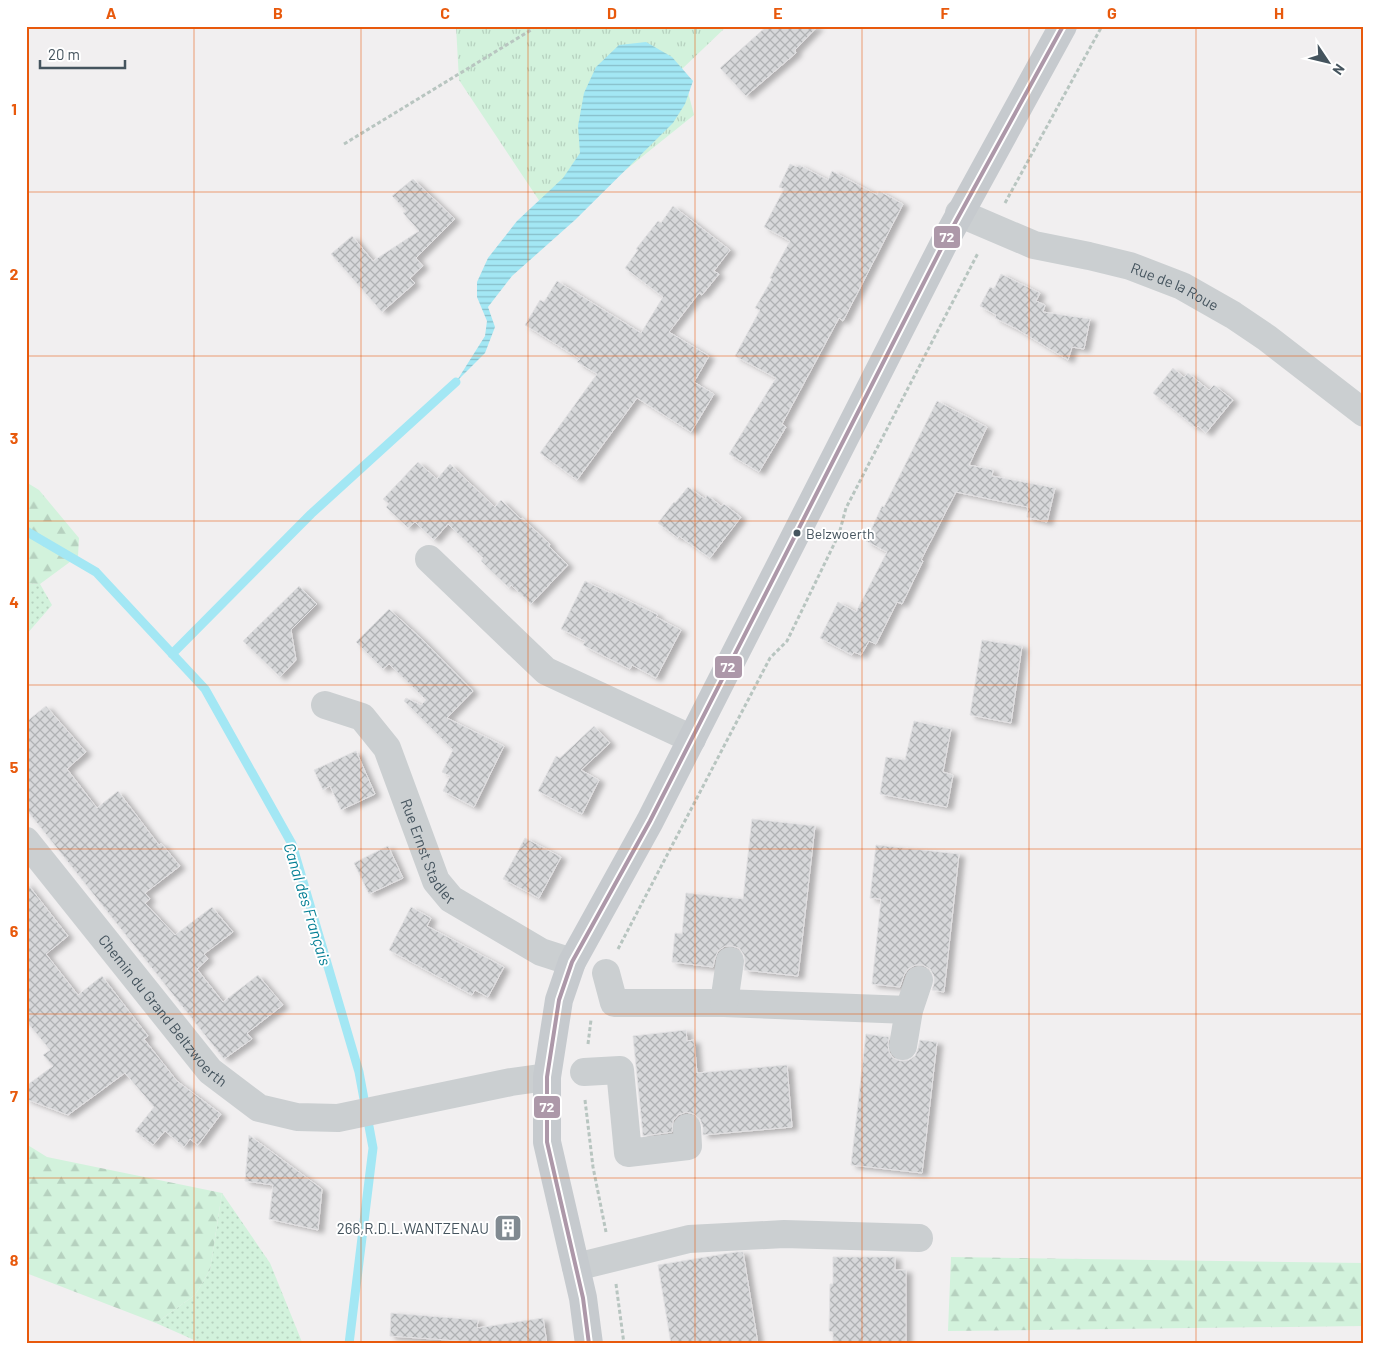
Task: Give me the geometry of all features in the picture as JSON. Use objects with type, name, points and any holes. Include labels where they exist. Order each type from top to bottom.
[{"type":"main road","points":[[589,1344],[576,1267],[547,1142],[547,1077],[559,1000],[572,962],[650,821],[959,213],[1063,26]]},
{"type":"street","name":"Rue de la Roue","points":[[959,213],[1034,245],[1130,266],[1182,286],[1233,315],[1267,338],[1364,414]]},
{"type":"street","points":[[428,559],[546,671],[692,739]]},
{"type":"street","name":"Rue Ernst Stadler","points":[[325,705],[362,717],[386,748],[436,881],[451,899],[541,952],[572,962]]},
{"type":"street","name":"Chemin du Grand Beltzwoerth","points":[[26,841],[210,1071],[259,1108],[297,1117],[338,1118],[511,1082],[547,1077]]},
{"type":"street","points":[[724,1003],[730,961]]},
{"type":"street","points":[[606,973],[614,1003],[724,1003],[909,1010]]},
{"type":"street","points":[[903,1046],[909,1010],[919,980]]},
{"type":"street","points":[[584,1072],[620,1070],[628,1152],[688,1146],[687,1128]]},
{"type":"street","points":[[576,1267],[699,1239],[784,1234],[919,1238]]},
{"type":"path","points":[[344,144],[534,26]]},
{"type":"path","points":[[1003,206],[1102,26]]},
{"type":"path","points":[[606,973],[770,658],[787,641],[839,534],[846,508],[979,251]]},
{"type":"path","points":[[591,1019],[584,1072],[585,1110],[593,1167],[612,1258],[624,1344]]},
{"type":"green space","points":[[456,26],[727,26],[682,69],[694,115],[556,226],[459,80]]},
{"type":"green space","points":[[26,482],[39,490],[79,538],[78,556],[40,584],[26,583]]},
{"type":"green space","points":[[26,583],[40,584],[52,605],[26,635]]},
{"type":"green space","points":[[26,1144],[47,1157],[222,1193],[210,1270],[195,1295],[156,1323],[26,1273]]},
{"type":"green space","points":[[222,1193],[270,1263],[302,1344],[203,1344],[156,1323],[195,1295],[210,1270]]},
{"type":"green space","points":[[951,1257],[1364,1263],[1364,1326],[948,1331]]},
{"type":"water","points":[[646,42],[672,57],[693,81],[685,104],[673,123],[575,220],[512,276],[488,307],[495,327],[485,353],[456,382],[485,336],[487,321],[477,297],[477,282],[488,258],[517,221],[563,178],[580,153],[578,126],[584,93],[596,67],[619,45]]},
{"type":"building","points":[[767,26],[818,26],[795,50],[796,53],[746,96],[720,68]]},
{"type":"building","points":[[790,164],[797,167],[799,165],[828,180],[832,171],[877,195],[879,191],[903,204],[843,321],[839,318],[782,424],[786,427],[759,472],[729,454],[776,378],[735,356],[760,310],[755,308],[772,279],[770,278],[790,241],[764,227],[784,189],[779,187]]},
{"type":"building","points":[[413,179],[455,219],[416,258],[423,266],[410,278],[415,283],[382,312],[331,254],[352,236],[373,261],[419,231],[403,213],[406,211],[392,196]]},
{"type":"building","points":[[673,206],[730,250],[714,271],[719,274],[702,295],[699,293],[669,332],[709,356],[694,382],[714,394],[691,432],[637,398],[577,480],[540,453],[597,374],[577,362],[580,359],[525,325],[540,300],[544,302],[557,281],[641,333],[663,297],[625,268],[638,250],[636,249],[658,221],[661,223]]},
{"type":"building","points":[[1001,274],[1040,293],[1036,301],[1045,305],[1043,312],[1090,319],[1084,349],[1072,347],[1068,360],[995,318],[996,315],[980,306],[990,287],[994,289]]},
{"type":"building","points":[[1173,368],[1184,377],[1188,373],[1209,390],[1214,385],[1233,400],[1206,433],[1198,426],[1196,428],[1153,393]]},
{"type":"building","points":[[937,401],[987,427],[969,465],[993,470],[992,476],[1055,488],[1047,522],[1027,517],[1028,507],[956,492],[921,560],[923,561],[902,604],[897,602],[876,644],[869,641],[861,655],[854,652],[852,655],[820,638],[838,602],[856,612],[887,552],[866,541],[882,506],[884,507]]},
{"type":"building","points":[[418,462],[437,479],[450,464],[495,507],[501,500],[550,544],[549,546],[568,565],[531,604],[511,585],[509,588],[481,561],[483,558],[448,524],[434,540],[415,522],[408,528],[386,507],[389,504],[383,499]]},
{"type":"building","points":[[688,487],[705,499],[707,495],[721,506],[724,504],[741,517],[710,558],[658,523]]},
{"type":"building","points":[[585,581],[658,615],[656,617],[681,630],[656,678],[632,665],[630,669],[596,652],[583,645],[585,641],[561,629]]},
{"type":"building","points":[[299,586],[317,604],[291,630],[296,660],[280,677],[243,641]]},
{"type":"building","points":[[389,609],[423,640],[473,691],[447,718],[504,746],[474,807],[443,791],[450,776],[442,772],[453,750],[404,701],[406,698],[421,705],[426,700],[389,664],[383,669],[356,642]]},
{"type":"building","points":[[982,640],[1022,646],[1011,723],[970,715]]},
{"type":"building","points":[[46,706],[86,752],[67,769],[97,808],[118,791],[159,845],[161,843],[180,866],[145,893],[150,899],[145,903],[175,935],[212,907],[233,932],[204,954],[208,959],[197,969],[223,1002],[258,975],[283,1005],[247,1033],[252,1039],[224,1059],[26,809],[26,722]]},
{"type":"building","points":[[914,721],[951,729],[943,772],[953,775],[947,807],[880,794],[886,757],[905,760]]},
{"type":"building","points":[[594,726],[610,743],[581,770],[599,780],[582,814],[538,791],[556,756],[560,758]]},
{"type":"building","points":[[356,751],[375,794],[341,810],[330,786],[323,790],[314,770]]},
{"type":"building","points":[[752,819],[815,826],[798,976],[744,970],[744,955],[739,948],[732,946],[725,946],[718,951],[713,967],[672,962],[675,933],[682,934],[686,893],[743,899]]},
{"type":"building","points":[[525,838],[561,857],[539,898],[503,879]]},
{"type":"building","points":[[876,845],[959,854],[944,992],[932,990],[934,976],[930,969],[923,965],[915,965],[908,969],[900,987],[872,984],[881,899],[870,898]]},
{"type":"building","points":[[388,846],[403,878],[369,894],[354,863]]},
{"type":"building","points":[[26,882],[68,936],[46,954],[78,995],[102,976],[148,1036],[144,1039],[177,1081],[221,1114],[198,1145],[190,1139],[184,1147],[165,1131],[153,1145],[135,1131],[154,1107],[125,1073],[68,1115],[26,1099],[26,1086],[53,1066],[43,1055],[50,1050],[26,1021]]},
{"type":"building","points":[[411,907],[431,918],[427,926],[504,967],[488,997],[475,990],[472,995],[389,950]]},
{"type":"building","points":[[686,1030],[687,1041],[694,1040],[697,1073],[787,1065],[792,1127],[703,1135],[700,1119],[694,1114],[686,1112],[678,1115],[673,1121],[672,1132],[643,1136],[633,1036]]},
{"type":"building","points":[[866,1034],[889,1037],[889,1052],[893,1058],[901,1061],[909,1060],[915,1056],[920,1040],[937,1042],[922,1173],[851,1165]]},
{"type":"building","points":[[249,1135],[322,1189],[318,1230],[269,1219],[273,1185],[245,1181]]},
{"type":"building","points":[[743,1252],[758,1344],[671,1344],[658,1265]]},
{"type":"building","points":[[833,1257],[895,1257],[895,1270],[906,1270],[906,1344],[833,1344],[833,1332],[829,1331],[830,1284],[833,1284]]},
{"type":"building","points":[[391,1313],[478,1320],[477,1328],[543,1318],[547,1344],[462,1344],[462,1341],[390,1336]]},
{"type":"waterway","points":[[172,654],[311,514],[456,382]]},
{"type":"waterway","name":"Canal des Français","points":[[26,531],[96,572],[205,689],[292,844],[359,1072],[373,1148],[349,1344]]},
{"type":"transit line","name":"72","points":[[589,1344],[583,1298],[547,1142],[547,1077],[559,1000],[572,962],[650,821],[944,243],[1063,26]]},
{"type":"place","name":"Belzwoerth","points":[[797,533]]},
{"type":"place","name":"266,R.D.L.WANTZENAU","points":[[508,1228]]}]
